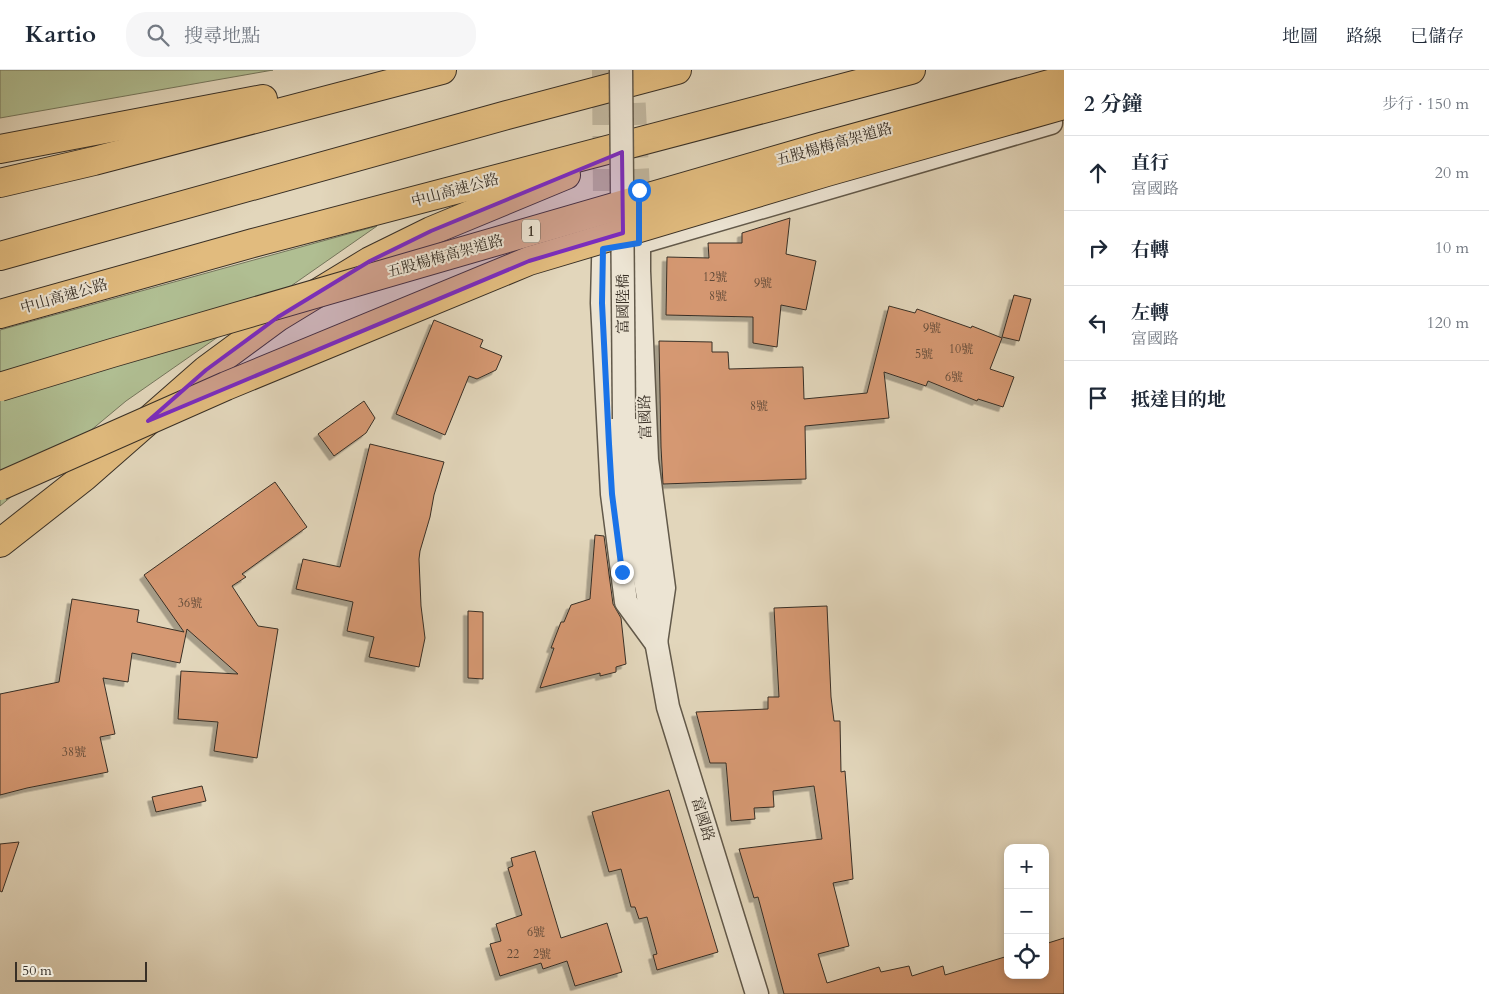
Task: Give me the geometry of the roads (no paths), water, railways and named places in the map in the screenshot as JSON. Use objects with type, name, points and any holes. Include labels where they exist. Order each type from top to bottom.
[{"type":"highway","points":[[0,149],[420,70]]},
{"type":"highway","points":[[0,183],[94,161],[442,70]]},
{"type":"highway","points":[[0,256],[507,115],[677,70]]},
{"type":"highway","name":"中山高速公路","points":[[0,314],[253,243],[911,70]]},
{"type":"highway","name":"五股楊梅高架道路","points":[[0,387],[821,147],[1064,80]]},
{"type":"highway","points":[[0,486],[226,386],[529,261],[827,172],[1064,105]]},
{"type":"highway","points":[[0,238],[507,115]]},
{"type":"highway","points":[[0,543],[84,477],[206,370],[278,317],[320,291],[370,261],[431,230],[665,134]]},
{"type":"street","name":"富國陸橋","points":[[622,70],[624,419]]},
{"type":"street","points":[[603,249],[639,243],[1064,119]]},
{"type":"street","name":"富國路","points":[[639,190],[639,243],[647,460],[664,588],[656,643]]},
{"type":"street","name":"富國路","points":[[604,200],[602,303],[612,494],[626,602],[656,643]]},
{"type":"street","name":"富國路","points":[[624,419],[633,504],[668,707],[757,994]]},
{"type":"tunnel","points":[[603,70],[604,200]]},
{"type":"tunnel","points":[[633,70],[639,190]]}]
